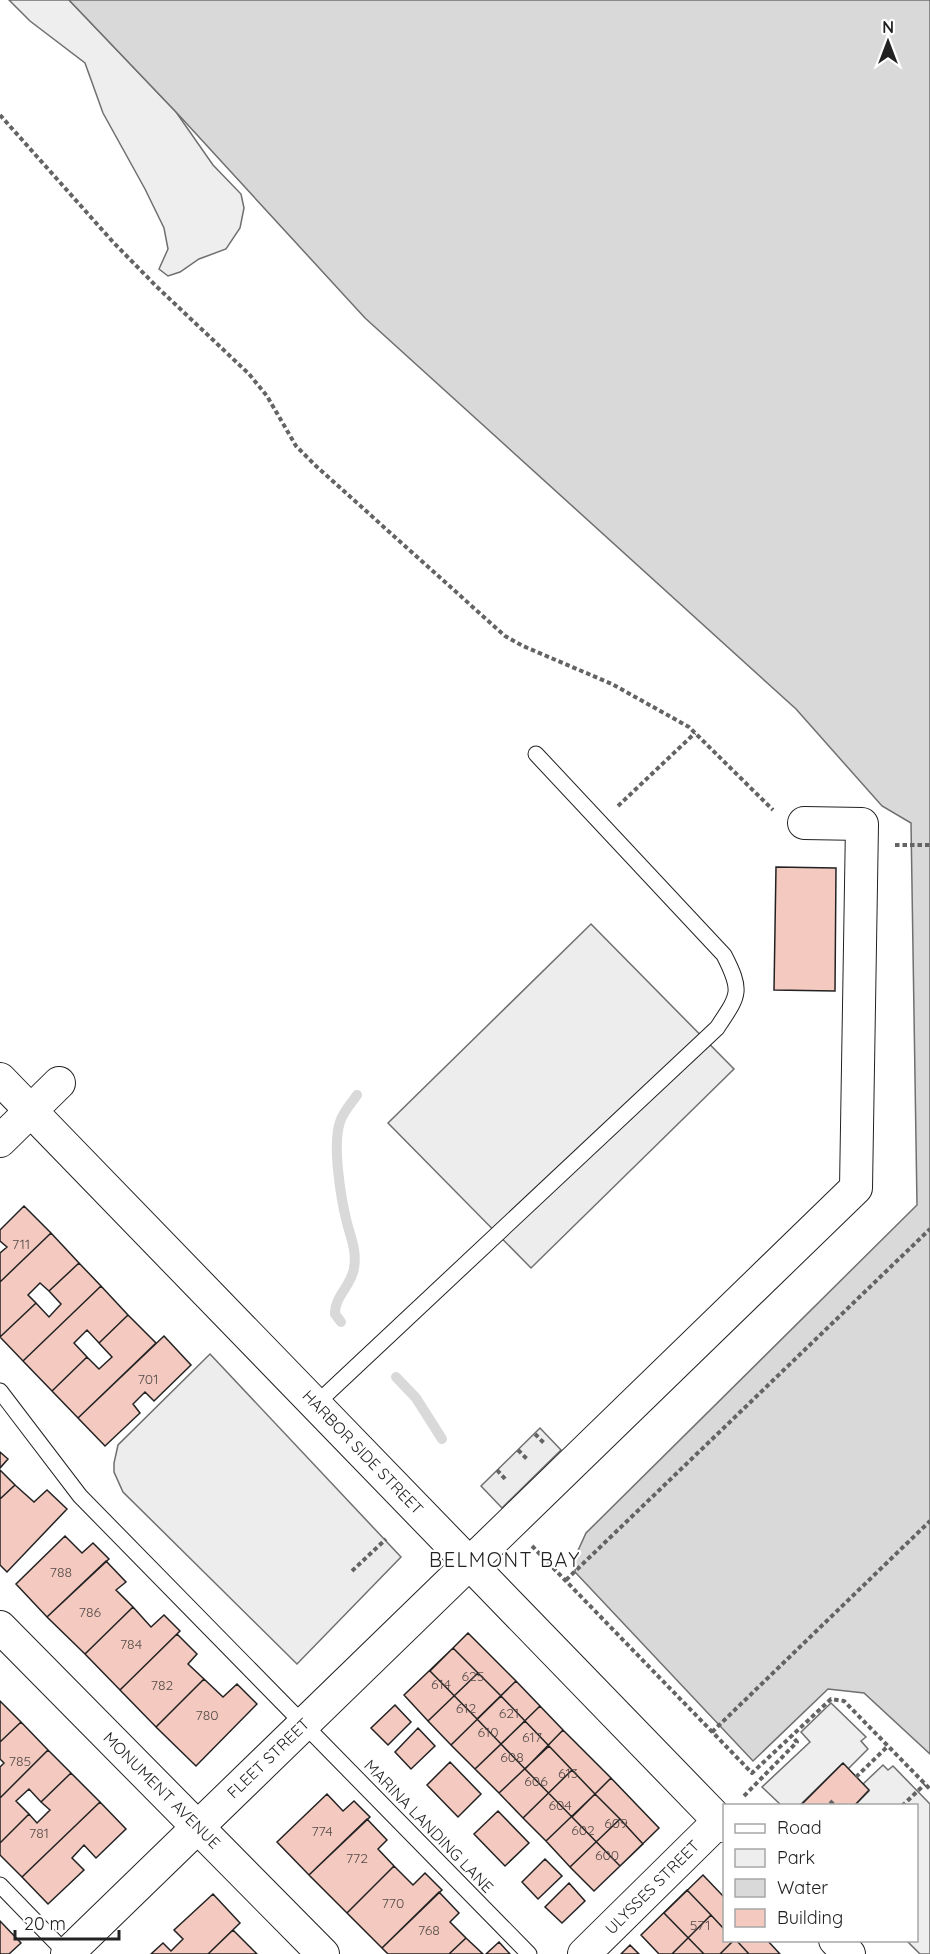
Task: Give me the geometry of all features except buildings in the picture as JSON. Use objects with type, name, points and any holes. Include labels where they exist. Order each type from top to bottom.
[{"type":"street","name":"FLEET STREET","points":[[67,1954],[856,1188],[862,824],[804,823]]},
{"type":"street","name":"HARBOR SIDE STREET","points":[[0,1079],[722,1823]]},
{"type":"street","points":[[0,1141],[59,1083]]},
{"type":"street","name":"MONUMENT AVENUE","points":[[0,1626],[323,1954]]},
{"type":"street","name":"ULYSSES STREET","points":[[584,1954],[722,1823]]},
{"type":"street","points":[[837,1942],[849,1954]]},
{"type":"lane","points":[[316,1404],[717,1028],[731,1007],[737,991],[734,974],[724,955],[536,754]]},
{"type":"lane","name":"MARINA LANDING LANE","points":[[0,1391],[80,1496],[528,1954]]},
{"type":"lane","points":[[0,1886],[67,1954]]},
{"type":"path","points":[[0,115],[113,242],[249,374],[267,396],[296,446],[490,623],[505,636],[523,646],[633,695],[689,728],[787,823],[804,823]]},
{"type":"path","points":[[600,823],[695,733]]},
{"type":"path","points":[[912,844],[930,844]]},
{"type":"path","points":[[566,1580],[930,1228]]},
{"type":"path","points":[[712,1732],[930,1521]]},
{"type":"path","points":[[511,1524],[752,1773],[831,1699],[844,1701],[930,1789]]},
{"type":"path","points":[[352,1571],[386,1539]]},
{"type":"path","points":[[744,1796],[797,1742],[792,1736]]},
{"type":"path","points":[[856,1777],[888,1746]]},
{"type":"path","points":[[904,1804],[926,1784]]},
{"type":"path","points":[[830,1801],[833,1804]]},
{"type":"green space","points":[[9,0],[69,0],[176,112],[213,165],[241,194],[244,208],[240,228],[226,249],[199,259],[180,272],[168,276],[159,269],[168,249],[164,228],[103,113],[85,63],[30,21]]},
{"type":"green space","points":[[831,1703],[866,1737],[861,1741],[868,1749],[848,1769],[842,1764],[801,1804],[780,1804],[762,1787],[810,1742],[801,1732]]},
{"type":"green space","points":[[883,1765],[888,1770],[893,1766],[930,1804],[930,1954],[920,1954],[908,1942],[918,1942],[918,1804],[856,1804],[869,1791],[863,1784]]},
{"type":"shaded area","points":[[591,924],[734,1069],[531,1268],[388,1123]]},
{"type":"shaded area","points":[[210,1354],[401,1557],[297,1664],[123,1492],[114,1472],[118,1445]]},
{"type":"shaded area","points":[[540,1428],[561,1450],[502,1508],[481,1486]]},
{"type":"water","points":[[69,0],[930,0],[930,1754],[864,1693],[828,1689],[753,1761],[575,1572],[576,1555],[586,1533],[917,1205],[911,823],[882,806],[796,709],[365,318],[176,112]]},
{"type":"waterway","points":[[341,1322],[335,1314],[335,1308],[353,1274],[355,1256],[340,1187],[337,1144],[341,1118],[357,1095]]},
{"type":"waterway","points":[[396,1377],[416,1398],[442,1439]]},
{"type":"district","name":"BELMONT BAY","points":[[505,1559]]}]
